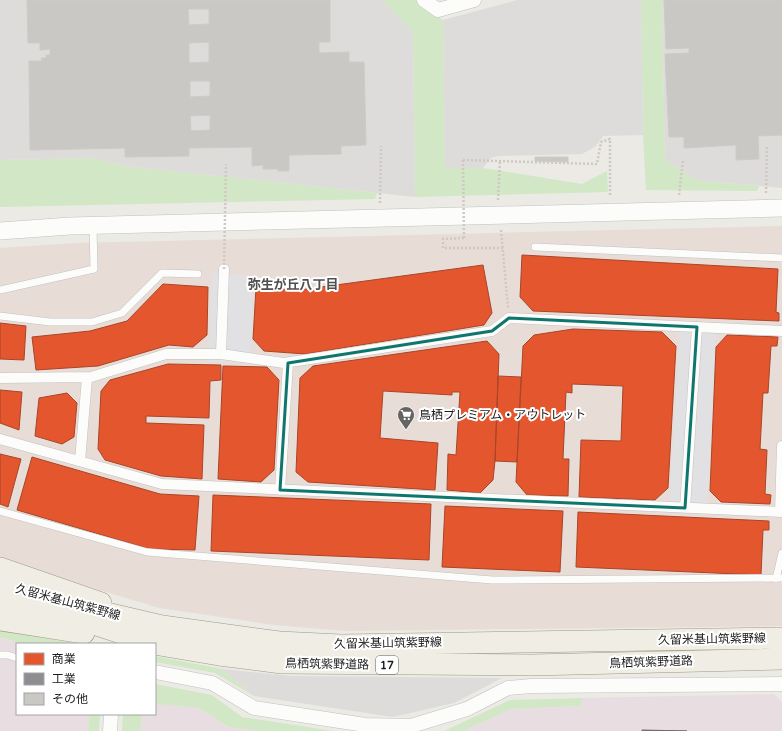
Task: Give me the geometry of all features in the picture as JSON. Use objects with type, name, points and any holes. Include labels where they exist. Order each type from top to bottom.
[{"type":"main road","points":[[0,568],[158,635]]},
{"type":"main road","name":"久留米基山筑紫野線","points":[[0,583],[158,635],[341,644],[782,638]]},
{"type":"main road","name":"鳥栖筑紫野道路","points":[[0,600],[94,624],[158,635],[219,655],[282,663],[532,666],[782,659]]},
{"type":"main road","points":[[0,620],[158,635]]},
{"type":"street","points":[[424,0],[438,10],[474,0]]},
{"type":"street","points":[[0,231],[93,226],[782,208]]},
{"type":"street","points":[[221,354],[224,269]]},
{"type":"street","points":[[0,378],[87,378],[166,354],[221,354],[288,363],[492,331],[509,318],[782,331]]},
{"type":"street","points":[[685,508],[697,327]]},
{"type":"street","points":[[280,490],[288,363]]},
{"type":"street","points":[[80,461],[87,378]]},
{"type":"street","points":[[0,439],[162,484],[781,512],[782,446]]},
{"type":"street","points":[[156,672],[212,683],[254,708],[365,725],[411,726],[467,709],[508,688],[530,686],[782,684]]},
{"type":"street","points":[[110,731],[111,715]]},
{"type":"lane","points":[[0,290],[94,269],[93,226]]},
{"type":"lane","points":[[535,247],[782,258]]},
{"type":"lane","points":[[0,316],[50,322],[92,322],[122,313],[162,273],[198,274]]},
{"type":"lane","points":[[0,512],[155,553],[492,580],[779,579],[782,553]]},
{"type":"lane","points":[[0,654],[16,658]]},
{"type":"path","points":[[503,248],[443,248],[443,239],[464,238],[462,160],[598,164],[601,142],[610,139],[610,197]]},
{"type":"path","points":[[380,146],[380,202]]},
{"type":"path","points":[[766,193],[767,146]]},
{"type":"path","points":[[679,196],[683,160]]},
{"type":"path","points":[[498,200],[500,161]]},
{"type":"path","points":[[224,269],[226,164]]},
{"type":"path","points":[[501,230],[509,318]]},
{"type":"highlighted area","points":[[509,318],[697,327],[685,508],[280,490],[288,363],[492,331]]},
{"type":"shaded area","points":[[0,0],[382,0],[413,32],[415,197],[124,166],[93,158],[0,160]]},
{"type":"shaded area","points":[[517,0],[641,0],[643,135],[603,136],[595,147],[582,154],[498,156],[491,158],[483,168],[445,168],[443,20]]},
{"type":"shaded area","points":[[662,0],[782,0],[782,188],[696,180],[665,159]]},
{"type":"shaded area","points":[[782,226],[782,626],[344,631],[274,625],[159,608],[0,560],[0,248],[75,243]]},
{"type":"shaded area","points":[[212,272],[253,276],[251,362],[208,362]]},
{"type":"shaded area","points":[[680,326],[716,328],[707,509],[669,507]]},
{"type":"shaded area","points":[[0,637],[19,643],[16,643],[16,670],[13,669],[16,670],[16,715],[89,715],[88,731],[0,731]]},
{"type":"shaded area","points":[[222,669],[291,676],[502,678],[454,703],[393,717],[254,696]]},
{"type":"shaded area","points":[[774,694],[782,702],[782,731],[463,731],[511,709],[580,706],[583,698]]},
{"type":"shaded area","points":[[156,704],[199,708],[229,727],[260,731],[140,731],[142,715],[156,715]]},
{"type":"green space","points":[[382,0],[415,0],[443,20],[445,167],[483,168],[582,184],[607,171],[608,192],[415,197],[413,32]]},
{"type":"green space","points":[[641,0],[662,0],[665,159],[696,180],[759,186],[757,191],[646,190],[643,135]]},
{"type":"green space","points":[[93,158],[124,166],[377,193],[375,199],[0,207],[0,160]]},
{"type":"green space","points":[[0,626],[90,643],[19,643],[0,637]]},
{"type":"green space","points":[[156,656],[222,669],[254,696],[215,673],[156,662]]},
{"type":"green space","points":[[156,684],[212,695],[242,717],[333,731],[260,731],[229,727],[199,708],[156,704]]},
{"type":"green space","points":[[583,698],[580,706],[511,709],[463,731],[444,731],[510,700]]},
{"type":"green space","points":[[89,715],[100,715],[99,731],[88,731]]},
{"type":"green space","points":[[123,715],[142,715],[140,731],[122,731]]},
{"type":"building: 商業","points":[[522,255],[778,269],[776,312],[779,313],[779,321],[533,311],[520,297]]},
{"type":"building: 商業","points":[[483,265],[492,313],[484,325],[305,354],[264,351],[253,339],[256,288],[299,290]]},
{"type":"building: 商業","points":[[163,284],[208,287],[207,335],[193,347],[169,345],[98,366],[36,370],[32,337],[90,331],[127,321]]},
{"type":"building: 商業","points":[[0,323],[26,326],[24,360],[0,359]]},
{"type":"building: 商業","points":[[573,329],[662,332],[676,346],[668,488],[655,500],[579,497],[581,440],[621,441],[623,386],[572,384],[572,393],[566,392],[563,459],[569,459],[568,496],[527,495],[516,482],[523,346],[534,335]]},
{"type":"building: 商業","points":[[727,335],[778,337],[777,346],[771,346],[768,393],[763,393],[760,449],[767,450],[765,494],[771,495],[770,504],[721,502],[710,491],[716,347]]},
{"type":"building: 商業","points":[[487,341],[499,354],[495,461],[493,480],[480,493],[447,490],[448,454],[456,455],[460,392],[452,392],[452,395],[383,391],[380,438],[438,443],[435,490],[308,482],[296,472],[300,378],[313,366]]},
{"type":"building: 商業","points":[[168,364],[221,365],[221,380],[210,381],[209,418],[146,416],[146,423],[204,425],[202,479],[161,476],[105,460],[98,449],[101,391],[110,380]]},
{"type":"building: 商業","points":[[223,366],[267,367],[279,380],[274,470],[261,482],[218,479]]},
{"type":"building: 商業","points":[[498,376],[521,377],[517,462],[495,461]]},
{"type":"building: 商業","points":[[0,390],[22,392],[19,430],[0,423]]},
{"type":"building: 商業","points":[[67,393],[77,403],[74,437],[62,444],[35,436],[39,398]]},
{"type":"building: 商業","points":[[0,454],[21,459],[8,507],[0,504]]},
{"type":"building: 商業","points":[[32,457],[160,494],[199,496],[195,550],[150,549],[17,510]]},
{"type":"building: 商業","points":[[213,495],[431,504],[429,560],[211,551]]},
{"type":"building: 商業","points":[[445,506],[563,511],[560,572],[442,567]]},
{"type":"building: 商業","points":[[578,512],[769,521],[769,530],[763,530],[761,575],[576,567]]},
{"type":"building: 工業","points":[[642,730],[687,731],[642,731]]},
{"type":"building: その他","points":[[27,0],[330,0],[330,42],[319,42],[319,53],[349,52],[349,62],[364,62],[366,145],[341,146],[341,154],[289,155],[289,171],[263,169],[263,165],[252,166],[252,147],[189,148],[189,156],[125,157],[125,148],[30,150],[29,61],[42,61],[41,58],[46,58],[46,55],[50,55],[50,49],[40,50],[40,43],[28,43]],"holes":[[[188,9],[209,9],[209,24],[189,25]],[[209,42],[209,62],[189,63],[189,43]],[[190,81],[210,81],[210,96],[190,97]],[[210,115],[210,130],[191,131],[190,116]]]},
{"type":"building: その他","points":[[664,0],[782,0],[782,135],[758,136],[759,159],[736,160],[736,145],[684,148],[684,137],[669,137],[665,54],[689,53],[689,48],[666,49]]},
{"type":"building: その他","points":[[535,157],[568,157],[568,162],[535,161]]},
{"type":"place","name":"鳥栖プレミアム・アウトレット","points":[[406,430]]},
{"type":"district","name":"弥生が丘八丁目","points":[[293,285]]}]
